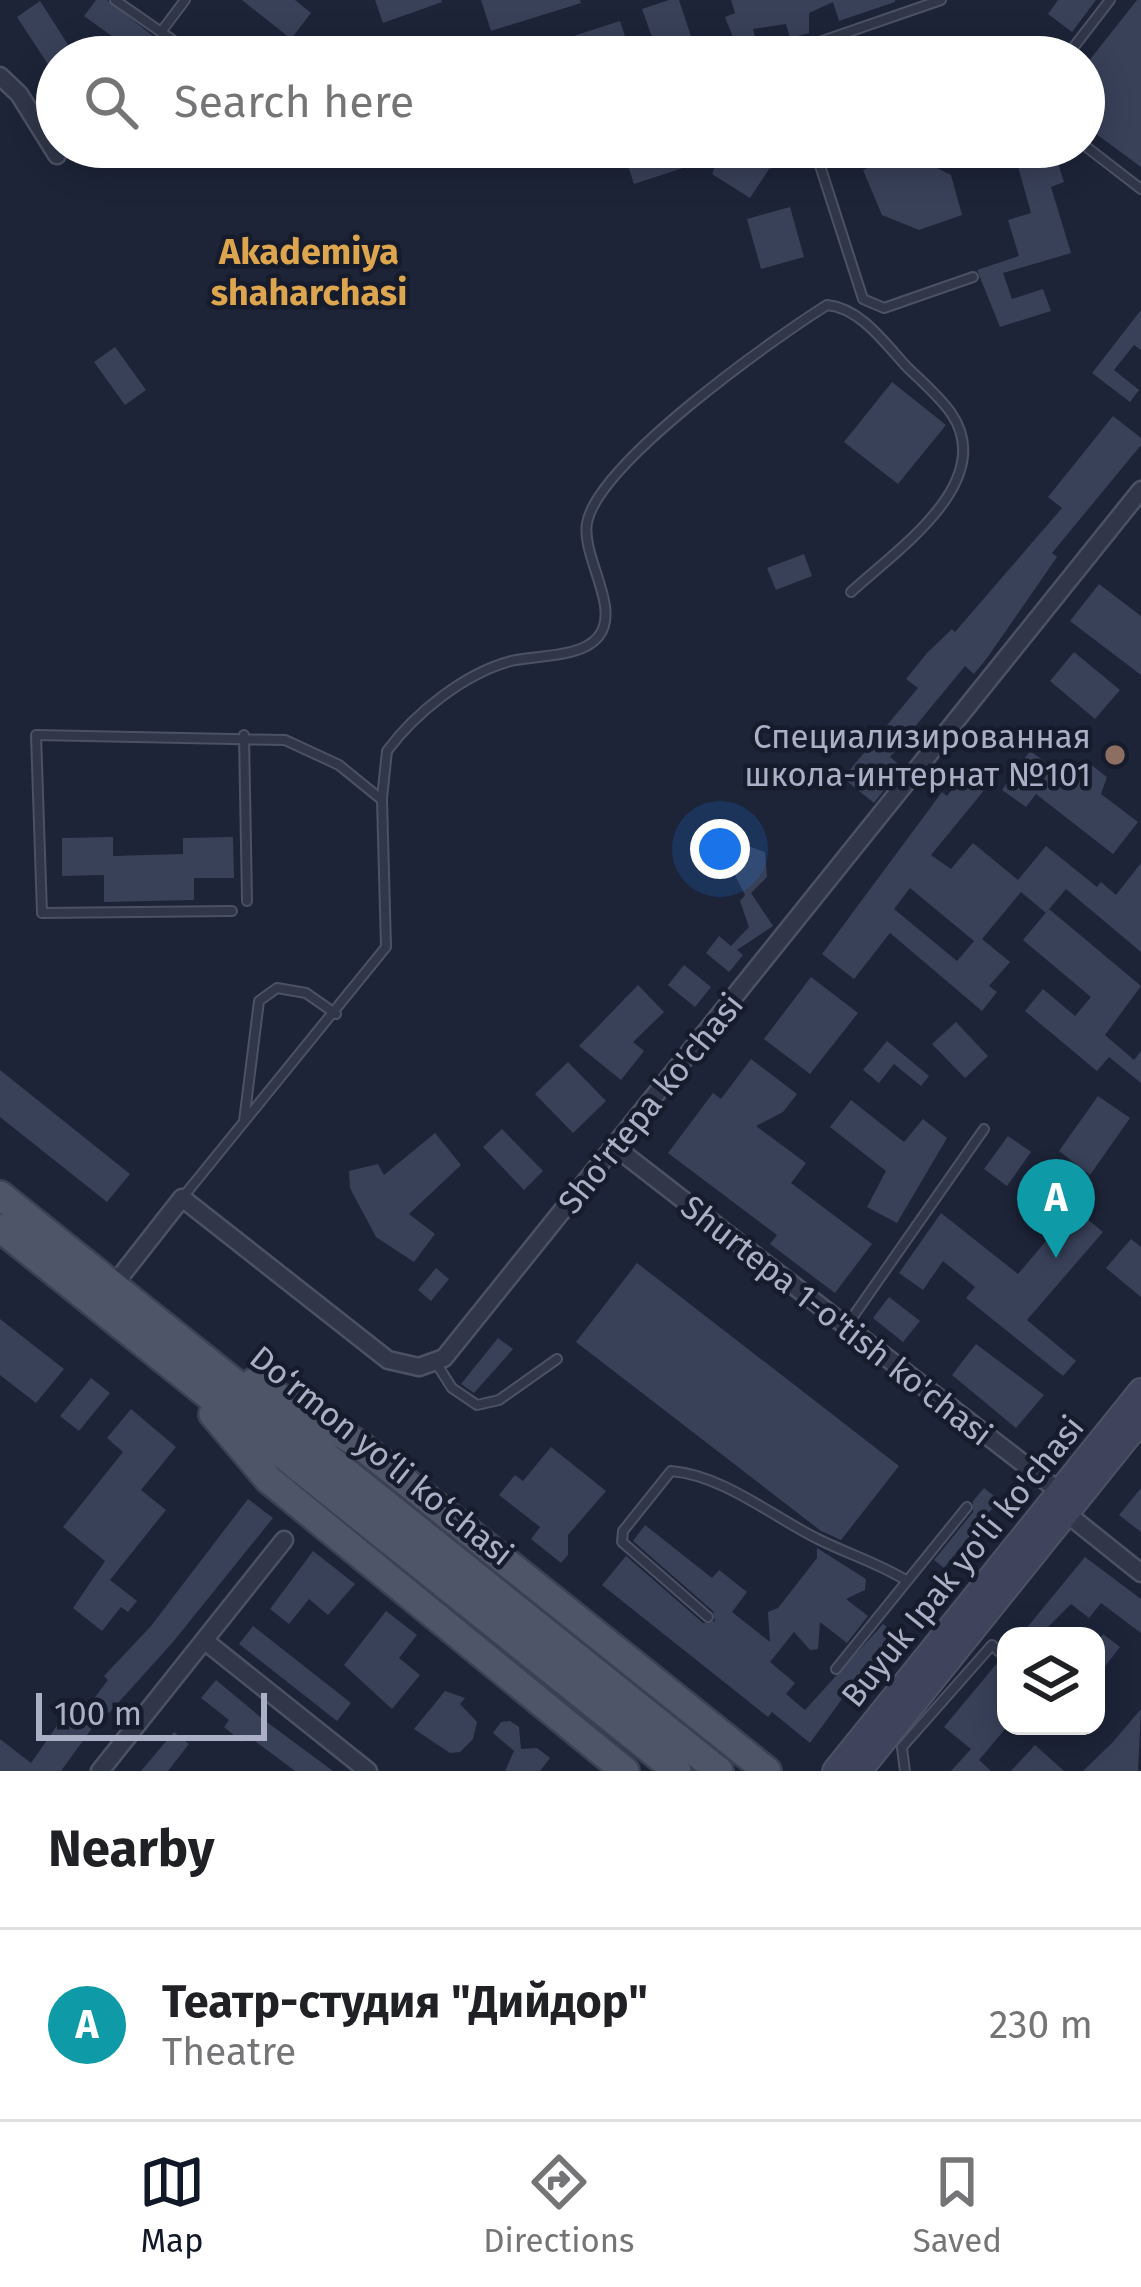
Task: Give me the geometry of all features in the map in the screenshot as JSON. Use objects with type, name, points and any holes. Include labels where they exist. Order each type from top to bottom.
[{"type":"main road","name":"Do‘rmon yo‘li ko‘chasi","points":[[0,1195],[106,1296],[719,1771]]},
{"type":"main road","name":"Do‘rmon yo‘li ko‘chasi","points":[[0,1228],[106,1296]]},
{"type":"main road","name":"Do‘rmon yo‘li ko‘chasi","points":[[180,1355],[677,1771]]},
{"type":"main road","points":[[180,1355],[268,1480],[625,1771]]},
{"type":"main road","points":[[180,1355],[360,1444],[767,1771]]},
{"type":"main road","name":"Buyuk Ipak yo'li ko'chasi","points":[[859,1771],[895,1741],[1141,1391]]},
{"type":"main road","name":"Buyuk Ipak yo'li ko'chasi","points":[[836,1771],[1063,1502],[1141,1420]]},
{"type":"street","points":[[0,76],[20,94],[36,120]]},
{"type":"street","name":"Sho'rtepa ko'chasi","points":[[436,1362],[451,1352],[1141,490]]},
{"type":"street","name":"Shurtepa 1-o'tish ko'chasi","points":[[614,1147],[1063,1502],[1141,1573]]},
{"type":"street","points":[[106,1296],[182,1198],[388,1360],[411,1367],[436,1362]]},
{"type":"street","points":[[100,1771],[284,1540]]},
{"type":"street","points":[[205,1641],[368,1771]]},
{"type":"lane","points":[[116,0],[167,36]]},
{"type":"lane","points":[[161,32],[185,0]]},
{"type":"lane","points":[[839,36],[941,0]]},
{"type":"lane","points":[[1082,36],[1110,0]]},
{"type":"lane","points":[[1105,161],[1141,189]]},
{"type":"lane","points":[[821,168],[863,298],[884,308],[973,277]]},
{"type":"lane","points":[[182,1198],[386,947],[382,800],[387,751],[449,692],[507,662],[586,646],[600,635],[607,613],[589,560],[587,525],[596,497],[701,396],[827,304],[847,307],[894,353],[953,415],[962,440],[962,470],[938,511],[851,592]]},
{"type":"lane","points":[[232,911],[42,913],[34,738],[244,735],[285,740],[339,765],[382,800]]},
{"type":"lane","points":[[244,735],[247,901]]},
{"type":"lane","points":[[244,1122],[260,1001],[277,988],[306,993],[336,1014]]},
{"type":"lane","points":[[844,1329],[984,1129]]},
{"type":"lane","points":[[436,1362],[452,1388],[476,1405],[499,1400],[557,1359]]},
{"type":"lane","points":[[708,1617],[622,1542],[623,1532],[671,1471],[764,1508],[821,1541],[858,1552],[904,1579]]},
{"type":"lane","points":[[836,1669],[904,1579],[967,1507]]},
{"type":"lane","points":[[905,1771],[895,1741],[992,1645],[997,1650]]},
{"type":"building","points":[[96,0],[107,0],[153,36],[112,36],[84,16]]},
{"type":"building","points":[[242,0],[295,0],[311,13],[293,36]]},
{"type":"building","points":[[375,0],[441,0],[442,2],[383,23]]},
{"type":"building","points":[[481,0],[580,0],[581,3],[491,31]]},
{"type":"building","points":[[679,0],[691,36],[652,36],[642,9]]},
{"type":"building","points":[[731,0],[895,0],[839,21],[833,2],[809,13],[809,33],[798,36],[789,36],[786,24],[753,29],[755,36],[732,36],[725,17],[735,13]]},
{"type":"building","points":[[1058,0],[1096,0],[1072,32],[1048,14]]},
{"type":"building","points":[[1141,0],[1141,167],[1105,140],[1105,40]]},
{"type":"building","points":[[40,1],[62,36],[36,36],[36,46],[17,17]]},
{"type":"building","points":[[620,21],[625,36],[573,36]]},
{"type":"building","points":[[629,168],[683,168],[634,184]]},
{"type":"building","points":[[714,168],[773,168],[750,198],[712,174]]},
{"type":"building","points":[[937,168],[951,175],[962,215],[919,230],[882,215],[863,170]]},
{"type":"building","points":[[1018,168],[1059,168],[1064,182],[1051,187],[1071,253],[1003,273],[1012,299],[1043,289],[1051,311],[1000,327],[977,270],[1019,256],[1008,220],[1031,213]]},
{"type":"building","points":[[790,207],[804,257],[761,269],[747,219]]},
{"type":"building","points":[[1141,310],[1141,350],[1134,345],[1114,370],[1139,390],[1130,402],[1092,373]]},
{"type":"building","points":[[115,347],[146,390],[125,405],[94,362]]},
{"type":"building","points":[[892,382],[946,425],[898,484],[844,442]]},
{"type":"building","points":[[1113,416],[1141,438],[1141,445],[1052,553],[1057,557],[987,658],[974,674],[965,666],[890,757],[902,767],[874,803],[843,778],[918,688],[906,679],[927,653],[952,629],[955,632],[1062,508],[1048,497]]},
{"type":"building","points":[[804,554],[812,576],[776,590],[767,568]]},
{"type":"building","points":[[1099,584],[1141,616],[1141,675],[1070,621]]},
{"type":"building","points":[[1074,652],[1120,690],[1095,719],[1050,681]]},
{"type":"building","points":[[1030,751],[1071,780],[1086,761],[1107,777],[1101,794],[1138,822],[1113,854],[1036,794],[1026,807],[1002,790]]},
{"type":"building","points":[[965,773],[986,788],[931,855],[951,869],[973,843],[1018,880],[1046,846],[1097,887],[1101,882],[1116,895],[1141,863],[1141,952],[1066,889],[1046,913],[1021,892],[982,939],[1010,962],[989,986],[997,992],[982,1011],[890,933],[854,979],[822,954],[942,792],[947,796]],"holes":[[[910,888],[974,941],[957,961],[894,909]]]},
{"type":"building","points":[[113,837],[113,856],[183,854],[183,838],[233,837],[234,878],[194,878],[194,900],[104,902],[104,875],[62,876],[62,838]]},
{"type":"building","points":[[740,843],[765,852],[767,877],[751,893],[773,926],[737,950],[743,955],[729,972],[706,953],[719,936],[731,946],[749,927],[740,901],[745,895],[722,850]]},
{"type":"building","points":[[1049,909],[1141,986],[1105,1035],[1134,1060],[1141,1051],[1141,1083],[1109,1057],[1097,1071],[1025,1011],[1043,989],[1075,1016],[1091,997],[1023,940]]},
{"type":"building","points":[[684,965],[711,987],[695,1007],[668,985]]},
{"type":"building","points":[[811,977],[858,1013],[810,1074],[764,1039]]},
{"type":"building","points":[[638,985],[664,1012],[633,1042],[644,1051],[621,1080],[579,1046]]},
{"type":"building","points":[[956,1022],[988,1056],[965,1078],[932,1044]]},
{"type":"building","points":[[887,1041],[929,1076],[921,1086],[894,1064],[879,1083],[863,1070]]},
{"type":"building","points":[[751,1059],[797,1094],[783,1112],[756,1126],[806,1163],[791,1183],[872,1244],[835,1293],[770,1244],[777,1235],[668,1153],[713,1093],[721,1099]]},
{"type":"building","points":[[568,1062],[606,1101],[573,1133],[535,1094]]},
{"type":"building","points":[[0,1070],[130,1174],[107,1202],[0,1117]]},
{"type":"building","points":[[1098,1096],[1130,1118],[1090,1175],[1059,1151]]},
{"type":"building","points":[[851,1100],[904,1142],[923,1119],[947,1138],[897,1223],[867,1207],[886,1171],[830,1127]]},
{"type":"building","points":[[502,1129],[543,1171],[524,1190],[483,1147]]},
{"type":"building","points":[[435,1133],[461,1165],[409,1214],[435,1234],[414,1262],[376,1237],[350,1188],[349,1171],[378,1164],[384,1175]]},
{"type":"building","points":[[1008,1136],[1031,1152],[1007,1186],[984,1169]]},
{"type":"building","points":[[1074,1208],[1103,1232],[1027,1320],[1076,1361],[1063,1376],[966,1298],[975,1287],[943,1261],[923,1290],[899,1273],[941,1213],[1018,1274]]},
{"type":"building","points":[[1131,1239],[1141,1247],[1141,1297],[1106,1268]]},
{"type":"building","points":[[637,1263],[899,1466],[841,1540],[821,1531],[576,1342]]},
{"type":"building","points":[[436,1268],[449,1279],[431,1301],[418,1290]]},
{"type":"building","points":[[889,1297],[920,1321],[903,1342],[873,1318]]},
{"type":"building","points":[[0,1319],[64,1369],[36,1403],[0,1375]]},
{"type":"building","points":[[498,1338],[513,1349],[474,1393],[461,1384]]},
{"type":"building","points":[[976,1344],[1044,1395],[1016,1428],[952,1375]]},
{"type":"building","points":[[91,1378],[110,1393],[79,1431],[60,1416]]},
{"type":"building","points":[[131,1409],[176,1447],[141,1490],[166,1510],[110,1580],[137,1601],[128,1612],[121,1607],[102,1631],[73,1608],[105,1561],[63,1527],[123,1452],[107,1438]]},
{"type":"building","points":[[551,1447],[606,1491],[568,1535],[568,1555],[561,1563],[531,1539],[540,1527],[499,1495],[515,1475],[523,1481]]},
{"type":"building","points":[[984,1488],[999,1500],[944,1568],[934,1560],[973,1512],[973,1501]]},
{"type":"building","points":[[1141,1488],[1141,1532],[1119,1515]]},
{"type":"building","points":[[248,1499],[273,1518],[173,1642],[109,1713],[105,1710],[61,1771],[0,1771],[0,1739],[31,1763],[65,1714],[82,1700],[89,1705],[108,1680],[104,1676],[151,1626]]},
{"type":"building","points":[[645,1525],[712,1578],[719,1570],[747,1592],[732,1612],[770,1642],[768,1612],[778,1608],[817,1558],[817,1548],[866,1579],[865,1590],[846,1599],[868,1616],[847,1643],[820,1622],[818,1649],[810,1650],[794,1632],[770,1662],[795,1683],[786,1694],[805,1710],[883,1624],[901,1638],[842,1699],[810,1743],[772,1712],[768,1717],[602,1585],[626,1556],[703,1623],[715,1621],[713,1611],[633,1541]]},
{"type":"building","points":[[313,1551],[355,1584],[328,1615],[309,1599],[289,1624],[270,1609]]},
{"type":"building","points":[[1085,1557],[1141,1599],[1141,1633],[1101,1603],[1089,1618],[1071,1604],[1048,1627],[1027,1627]]},
{"type":"building","points":[[386,1611],[417,1635],[399,1658],[420,1675],[392,1709],[344,1665]]},
{"type":"building","points":[[253,1626],[351,1703],[337,1721],[239,1644]]},
{"type":"building","points":[[1105,1636],[1120,1647],[1105,1666]]},
{"type":"building","points":[[997,1663],[1000,1735],[979,1760],[991,1771],[951,1771],[971,1749],[944,1727]]},
{"type":"building","points":[[216,1680],[333,1771],[295,1771],[247,1735],[242,1742],[224,1727],[229,1720],[201,1698]]},
{"type":"building","points":[[445,1691],[465,1698],[460,1704],[477,1722],[473,1739],[460,1752],[450,1753],[414,1729]]},
{"type":"building","points":[[1141,1709],[1138,1771],[1083,1771],[1112,1743]]},
{"type":"building","points":[[501,1722],[519,1727],[521,1749],[537,1748],[550,1758],[540,1771],[505,1771],[514,1751],[493,1733]]},
{"type":"building","points":[[174,1732],[189,1744],[168,1771],[141,1771]]},
{"type":"building","points":[[1035,1745],[1064,1771],[1011,1771]]},
{"type":"place","name":"Специализированная школа-интернат №101","points":[[1115,755]]},
{"type":"place","name":"Театр-студия \"Дийдор\"","points":[[1056,1258]]},
{"type":"district","name":"Akademiya shaharchasi","points":[[309,272]]}]
